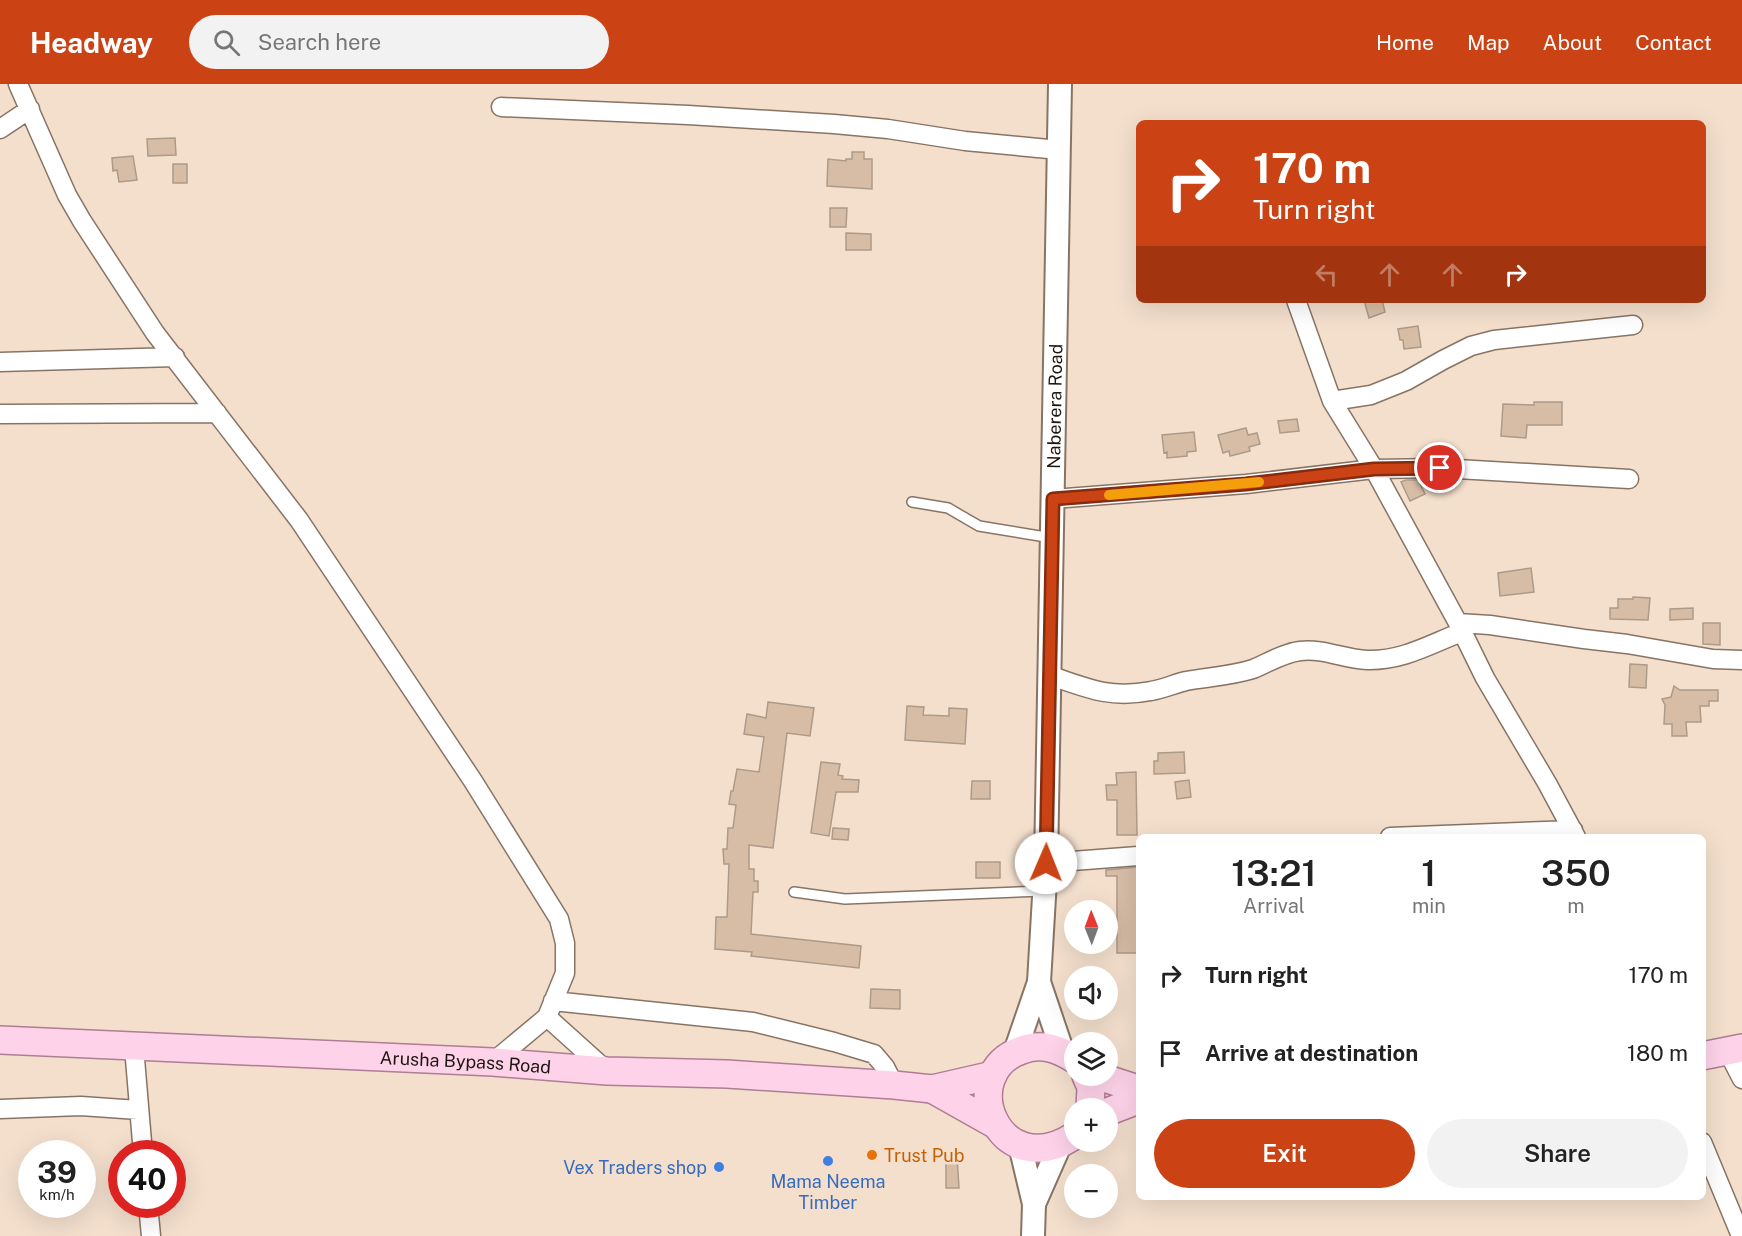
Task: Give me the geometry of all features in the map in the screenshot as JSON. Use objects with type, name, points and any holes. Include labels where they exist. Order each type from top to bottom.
[{"type":"main road","name":"Arusha Bypass Road","points":[[0,1040],[493,1062],[607,1071],[727,1074],[932,1089],[993,1075]]},
{"type":"main road","points":[[996,1125],[989,1109],[988,1092],[993,1075],[1002,1061],[1015,1052],[1030,1047],[1046,1046],[1064,1053]]},
{"type":"main road","points":[[1118,1082],[1136,1088]]},
{"type":"main road","name":"Arusha Bypass Road","points":[[932,1089],[996,1125],[1006,1137],[1020,1145]]},
{"type":"main road","points":[[1118,1108],[1136,1101]]},
{"type":"main road","points":[[1020,1145],[1033,1149],[1047,1148],[1064,1141]]},
{"type":"street","points":[[18,84],[67,195],[82,221],[155,333],[299,520],[473,781],[559,919],[566,956],[565,973],[550,1009],[493,1062]]},
{"type":"street","name":"Naberera Road","points":[[1015,1052],[1039,982],[1045,891],[1060,84]]},
{"type":"street","points":[[501,107],[834,124],[888,129],[965,141],[1059,150]]},
{"type":"street","points":[[0,129],[30,109]]},
{"type":"street","points":[[1297,303],[1332,401],[1374,469],[1501,707],[1574,833],[1528,834]]},
{"type":"street","points":[[1332,401],[1371,395],[1406,381],[1471,346],[1494,340],[1633,325]]},
{"type":"street","points":[[0,362],[175,357]]},
{"type":"street","points":[[0,414],[217,413]]},
{"type":"street","points":[[1053,499],[1246,484],[1374,469],[1440,468],[1629,480]]},
{"type":"street","points":[[1049,675],[1113,695],[1150,691],[1185,682],[1227,676],[1298,651],[1315,650],[1360,659],[1395,659],[1460,628],[1490,625],[1627,644],[1713,659],[1742,660]]},
{"type":"street","points":[[1046,863],[1136,856]]},
{"type":"street","name":"Naberera Road","points":[[1039,982],[1064,1045]]},
{"type":"street","points":[[550,1009],[607,1071]]},
{"type":"street","points":[[550,1009],[753,1022],[874,1054],[885,1067],[894,1085]]},
{"type":"street","points":[[134,1047],[141,1140]]},
{"type":"street","points":[[1724,1051],[1742,1079]]},
{"type":"street","points":[[0,1109],[81,1106],[138,1110]]},
{"type":"street","points":[[1020,1145],[1034,1204],[1033,1236]]},
{"type":"street","points":[[1034,1204],[1064,1146]]},
{"type":"street","points":[[1706,1152],[1741,1236]]},
{"type":"street","points":[[149,1218],[151,1236]]},
{"type":"lane","points":[[912,502],[948,508],[979,526],[1052,538]]},
{"type":"lane","points":[[794,892],[845,899],[1045,891]]},
{"type":"building","points":[[175,138],[176,155],[148,156],[147,139]]},
{"type":"building","points":[[852,152],[864,152],[864,159],[872,159],[872,189],[827,186],[828,159],[846,161],[846,159],[852,159]]},
{"type":"building","points":[[133,156],[137,180],[119,182],[117,170],[113,171],[112,158]]},
{"type":"building","points":[[173,164],[187,164],[187,183],[173,183]]},
{"type":"building","points":[[830,208],[847,208],[846,227],[830,227]]},
{"type":"building","points":[[846,233],[871,234],[871,250],[846,250]]},
{"type":"building","points":[[1365,303],[1383,303],[1385,312],[1369,318]]},
{"type":"building","points":[[1418,326],[1421,347],[1404,349],[1398,329]]},
{"type":"building","points":[[1534,402],[1562,402],[1562,425],[1527,425],[1526,438],[1501,436],[1503,404],[1534,405]]},
{"type":"building","points":[[1297,419],[1299,431],[1280,433],[1278,421]]},
{"type":"building","points":[[1246,428],[1248,435],[1257,433],[1260,444],[1249,447],[1250,451],[1230,456],[1229,451],[1223,453],[1218,435]]},
{"type":"building","points":[[1194,432],[1196,451],[1187,452],[1187,456],[1167,458],[1167,452],[1164,453],[1162,435]]},
{"type":"building","points":[[1418,480],[1425,494],[1410,501],[1401,482]]},
{"type":"building","points":[[1531,568],[1534,592],[1500,596],[1498,573]]},
{"type":"building","points":[[1633,597],[1650,598],[1648,620],[1610,619],[1610,608],[1618,608],[1618,599],[1633,599]]},
{"type":"building","points":[[1693,608],[1693,619],[1670,620],[1670,609]]},
{"type":"building","points":[[1703,623],[1720,623],[1720,645],[1703,644]]},
{"type":"building","points":[[1630,664],[1647,665],[1646,688],[1629,687]]},
{"type":"building","points":[[1674,686],[1680,690],[1718,690],[1718,701],[1709,701],[1709,706],[1700,706],[1701,722],[1686,722],[1687,736],[1672,736],[1672,724],[1664,724],[1665,705],[1662,699],[1671,697]]},
{"type":"building","points":[[768,702],[814,708],[810,736],[787,733],[773,848],[749,845],[749,869],[754,869],[754,881],[758,881],[758,892],[753,892],[751,934],[861,946],[859,968],[751,956],[752,952],[715,949],[716,917],[727,917],[729,864],[724,864],[723,849],[727,849],[728,828],[733,828],[736,805],[729,804],[731,791],[733,791],[737,769],[759,772],[764,737],[744,734],[747,714],[766,718]]},
{"type":"building","points":[[907,706],[924,707],[923,715],[949,716],[949,708],[967,709],[965,744],[905,740]]},
{"type":"building","points":[[1184,752],[1185,773],[1154,774],[1154,761],[1158,761],[1158,753]]},
{"type":"building","points":[[821,762],[840,764],[838,775],[843,776],[842,779],[859,780],[858,792],[836,792],[829,836],[811,833]]},
{"type":"building","points":[[1136,772],[1136,835],[1117,835],[1117,800],[1107,800],[1106,785],[1117,785],[1116,773]]},
{"type":"building","points":[[1189,780],[1191,797],[1177,799],[1175,782]]},
{"type":"building","points":[[972,781],[990,781],[990,799],[971,799]]},
{"type":"building","points":[[833,828],[849,829],[848,840],[832,839]]},
{"type":"building","points":[[976,862],[1000,862],[1000,878],[976,878]]},
{"type":"building","points":[[1136,867],[1136,953],[1118,953],[1117,876],[1106,876],[1106,870]]},
{"type":"building","points":[[871,989],[900,990],[900,1009],[870,1008]]},
{"type":"building","points":[[946,1157],[957,1157],[959,1188],[946,1188]]},
{"type":"slow traffic","points":[[1109,495],[1259,482]]},
{"type":"place","name":"Trust Pub","points":[[872,1155]]},
{"type":"place","name":"Mama Neema Timber","points":[[828,1161]]},
{"type":"place","name":"Vex Traders shop","points":[[719,1167]]},
{"type":"route","points":[[1046,863],[1053,499],[1246,484],[1374,469],[1440,468]]}]
